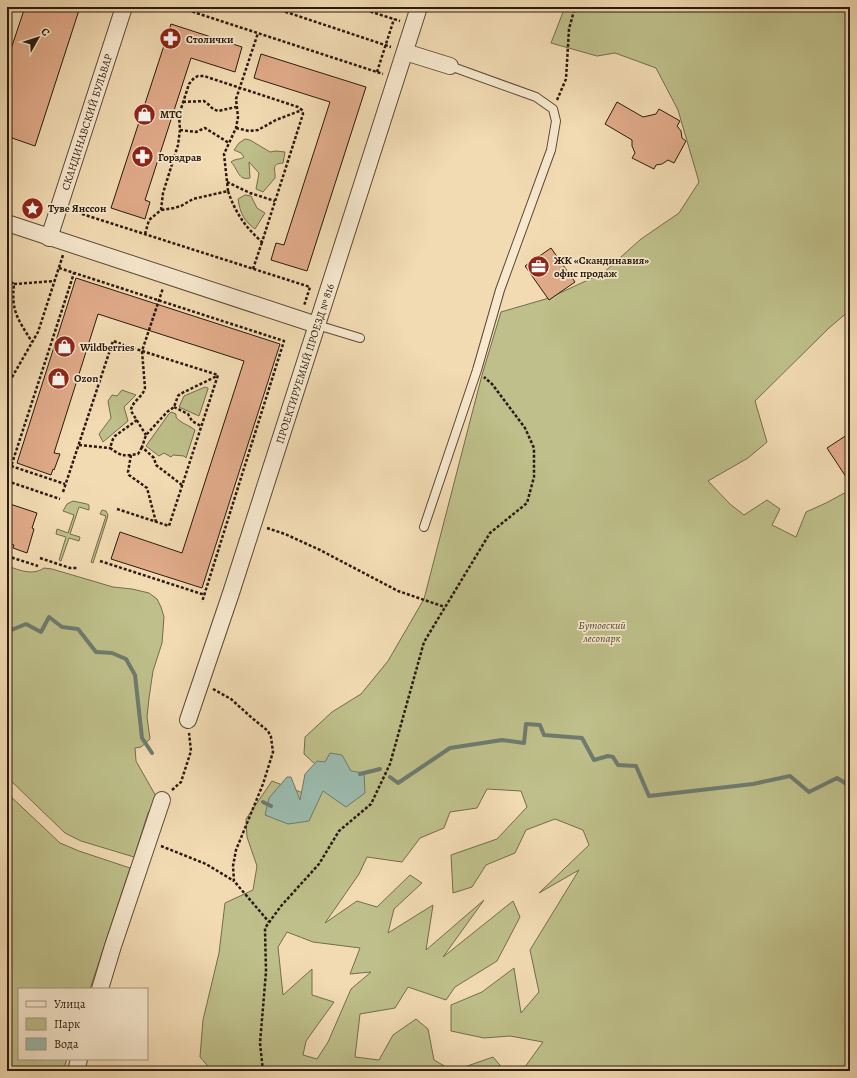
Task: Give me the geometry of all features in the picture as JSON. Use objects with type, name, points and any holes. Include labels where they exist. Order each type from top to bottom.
[{"type":"street","name":"СКАНДИНАВСКИЙ БУЛЬВАР","points":[[49,238],[124,7]]},
{"type":"street","name":"ПРОЕКТИРУЕМЫЙ ПРОЕЗД № 816","points":[[188,720],[420,7]]},
{"type":"street","points":[[405,52],[450,66]]},
{"type":"street","points":[[7,223],[49,238],[317,324]]},
{"type":"street","points":[[100,988],[162,800]]},
{"type":"street","points":[[76,1071],[79,1060]]},
{"type":"lane","points":[[424,527],[477,370],[500,290],[551,150],[556,120],[553,109],[536,97],[450,66]]},
{"type":"lane","points":[[317,324],[360,338]]},
{"type":"path","points":[[178,7],[377,72],[394,19],[356,7]]},
{"type":"path","points":[[271,7],[405,52]]},
{"type":"path","points":[[566,79],[569,29],[575,7]]},
{"type":"path","points":[[258,33],[236,99],[238,117],[236,128],[225,150],[224,158],[228,191],[233,204],[240,218],[252,233],[262,242]]},
{"type":"path","points":[[161,210],[163,194],[178,145],[180,130],[179,117],[191,80],[198,76],[204,76],[298,107],[302,110]]},
{"type":"path","points":[[183,102],[204,101],[213,109],[218,111],[236,107]]},
{"type":"path","points":[[236,128],[249,131],[258,130],[276,120],[302,110]]},
{"type":"path","points":[[253,269],[303,114],[302,110]]},
{"type":"path","points":[[180,130],[196,132],[205,128],[229,143]]},
{"type":"path","points":[[227,182],[250,193],[275,201]]},
{"type":"path","points":[[145,234],[149,220],[161,210],[181,206],[193,199],[228,191]]},
{"type":"path","points":[[82,214],[310,287],[300,319]]},
{"type":"path","points":[[7,386],[38,332],[67,243]]},
{"type":"path","points":[[59,268],[284,342],[202,602]]},
{"type":"path","points":[[60,499],[7,480],[74,273]]},
{"type":"path","points":[[146,435],[130,411],[131,407],[144,392],[142,351],[167,276]]},
{"type":"path","points":[[7,280],[14,284],[55,281]]},
{"type":"path","points":[[14,284],[12,298],[16,315],[32,343]]},
{"type":"path","points":[[63,492],[113,341],[218,375]]},
{"type":"path","points":[[263,1071],[260,1043],[266,972],[265,928],[281,906],[320,864],[339,831],[371,804],[390,764],[424,642],[490,533],[527,503],[534,478],[534,448],[525,428],[492,384],[477,370]]},
{"type":"path","points":[[79,445],[110,448],[125,456],[138,454],[146,435],[174,407],[180,394],[218,375]]},
{"type":"path","points":[[117,509],[168,526],[218,375]]},
{"type":"path","points":[[174,407],[188,414],[192,421],[201,426]]},
{"type":"path","points":[[110,448],[115,436],[137,420]]},
{"type":"path","points":[[142,447],[154,458],[156,465],[182,485]]},
{"type":"path","points":[[131,455],[128,472],[129,475],[144,484],[147,488],[156,522]]},
{"type":"path","points":[[11,466],[66,484]]},
{"type":"path","points":[[253,523],[285,534],[320,550],[398,591],[445,607]]},
{"type":"path","points":[[7,556],[38,566]]},
{"type":"path","points":[[40,558],[70,568],[77,568]]},
{"type":"path","points":[[100,561],[205,595]]},
{"type":"path","points":[[201,682],[231,699],[268,731],[271,737],[273,752],[263,784],[236,850],[233,866],[234,881]]},
{"type":"path","points":[[162,800],[181,782],[191,751],[188,720]]},
{"type":"path","points":[[148,842],[206,864],[234,881],[269,922]]},
{"type":"green space","name":"Бутовский лесопарк","points":[[565,7],[850,7],[850,310],[829,328],[755,401],[767,442],[748,458],[708,481],[730,504],[744,515],[767,500],[780,509],[772,525],[796,537],[806,512],[850,490],[850,1071],[522,1071],[543,1042],[510,1036],[484,1038],[451,1031],[451,1005],[482,992],[514,968],[521,1013],[539,992],[530,950],[579,870],[539,893],[589,845],[583,830],[555,819],[526,830],[515,853],[486,865],[472,887],[453,893],[451,855],[497,839],[527,807],[521,791],[487,789],[477,808],[450,812],[444,828],[420,838],[402,862],[367,857],[359,874],[325,923],[357,901],[377,907],[410,875],[422,883],[394,909],[388,933],[433,905],[426,950],[484,900],[443,957],[513,901],[520,917],[497,961],[455,987],[446,1000],[408,987],[395,1008],[360,1014],[355,1057],[379,1060],[393,1035],[416,1019],[428,1029],[434,1060],[453,1071],[212,1071],[200,1057],[203,1020],[219,953],[225,903],[253,890],[257,866],[247,837],[246,819],[272,781],[303,793],[328,776],[304,754],[305,737],[332,712],[361,694],[388,661],[424,599],[482,375],[501,312],[549,298],[603,273],[641,239],[679,213],[699,182],[678,110],[656,68],[615,53],[597,56],[551,43]],"holes":[[[287,932],[313,942],[360,948],[350,974],[371,972],[351,989],[328,1042],[317,1059],[303,1055],[306,1041],[334,1002],[312,995],[312,969],[283,995],[278,947]]]},
{"type":"green space","points":[[245,139],[250,140],[270,152],[285,152],[283,163],[276,165],[274,168],[275,178],[263,192],[256,189],[259,173],[249,162],[250,178],[243,178],[231,162],[244,157],[241,153],[234,150],[239,143]]},
{"type":"green space","points":[[245,195],[251,196],[257,208],[265,213],[255,229],[245,220],[240,208],[238,199]]},
{"type":"green space","points":[[205,387],[208,389],[199,416],[179,407],[184,396]]},
{"type":"green space","points":[[122,390],[136,395],[124,407],[128,421],[103,442],[99,434],[111,418],[108,401],[112,395],[117,396]]},
{"type":"green space","points":[[171,412],[176,414],[176,417],[180,421],[195,430],[186,458],[184,456],[173,455],[171,457],[164,453],[159,456],[146,446]]},
{"type":"green space","points":[[73,501],[89,505],[89,510],[79,507],[70,534],[80,537],[79,541],[69,538],[61,561],[59,560],[66,537],[56,534],[57,529],[68,533],[74,515],[63,511],[67,504]]},
{"type":"green space","points":[[102,510],[106,511],[108,515],[93,563],[91,562],[106,516],[100,514]]},
{"type":"green space","points":[[7,566],[30,572],[35,572],[44,568],[52,569],[113,587],[149,593],[157,599],[161,607],[164,617],[162,643],[153,671],[147,717],[150,739],[141,747],[135,748],[136,761],[157,798],[148,813],[134,857],[81,841],[65,833],[7,777]]},
{"type":"green space","points":[[7,793],[60,843],[130,868],[90,988],[18,988],[18,1060],[67,1060],[63,1071],[7,1071]]},
{"type":"green space","points":[[493,1057],[505,1071],[453,1071]]},
{"type":"water","points":[[330,753],[342,755],[351,771],[364,773],[365,793],[346,807],[323,791],[309,821],[288,824],[265,815],[269,798],[287,777],[291,777],[300,800],[305,774],[317,761],[325,762]]},
{"type":"building","points":[[25,7],[80,7],[35,146],[12,138],[7,120],[7,61]]},
{"type":"building","points":[[171,24],[242,47],[235,72],[191,58],[145,200],[150,202],[145,219],[111,208]]},
{"type":"building","points":[[261,54],[366,87],[307,271],[271,260],[276,243],[284,245],[330,102],[254,78]]},
{"type":"building","points":[[617,102],[643,117],[656,114],[659,109],[680,121],[677,126],[681,131],[682,138],[686,141],[674,163],[668,160],[662,164],[656,165],[654,169],[632,158],[635,153],[632,146],[632,140],[605,124]]},
{"type":"building","points":[[551,248],[575,282],[549,300],[525,266]]},
{"type":"building","points":[[76,278],[280,344],[202,588],[111,559],[120,532],[182,553],[244,361],[98,314],[54,453],[60,454],[54,470],[53,469],[51,475],[17,463]]},
{"type":"building","points":[[850,433],[850,483],[827,448]]},
{"type":"building","points":[[7,503],[37,513],[32,528],[34,529],[27,553],[13,548],[14,545],[7,543]]},
{"type":"waterway","points":[[9,631],[26,624],[41,632],[49,617],[62,627],[78,629],[96,652],[112,653],[126,659],[135,675],[142,738],[152,753]]},
{"type":"waterway","points":[[390,777],[398,783],[450,748],[502,740],[524,743],[526,724],[540,725],[544,735],[582,738],[594,760],[608,756],[613,757],[618,765],[636,766],[649,796],[753,784],[790,776],[809,792],[837,778],[850,786]]},
{"type":"waterway","points":[[360,774],[380,769]]},
{"type":"waterway","points":[[263,802],[271,806]]},
{"type":"place","name":"Столички","points":[[171,39]]},
{"type":"place","name":"МТС","points":[[145,114]]},
{"type":"place","name":"Горздрав","points":[[143,157]]},
{"type":"place","name":"Туве Янссон","points":[[32,208]]},
{"type":"place","name":"ЖК «Скандинавия» офис продаж","points":[[538,266]]},
{"type":"place","name":"Wildberries","points":[[64,347]]},
{"type":"place","name":"Ozon","points":[[58,378]]}]
